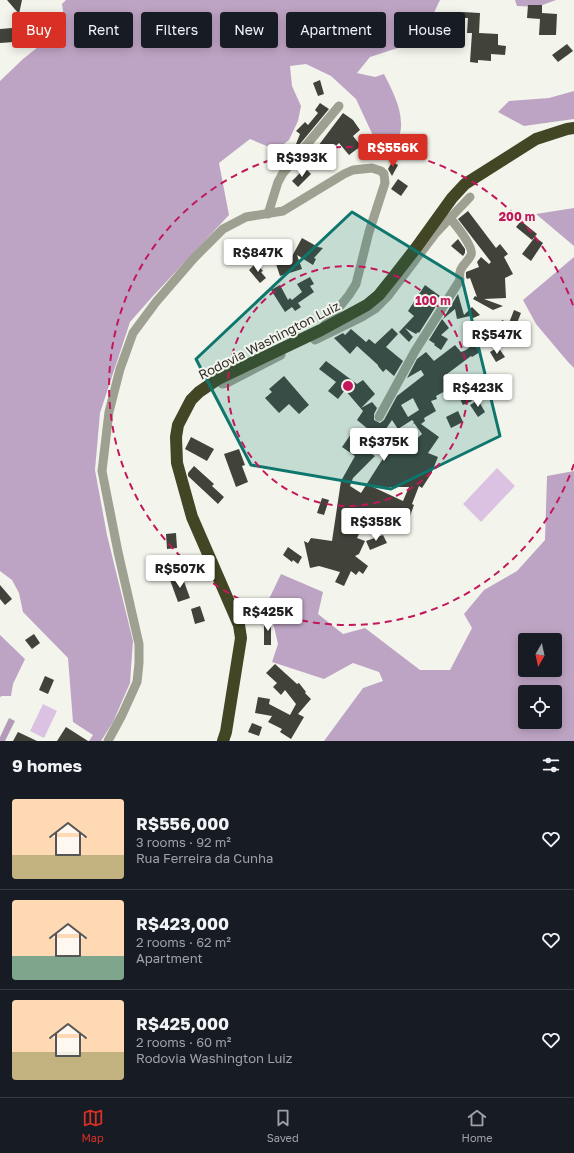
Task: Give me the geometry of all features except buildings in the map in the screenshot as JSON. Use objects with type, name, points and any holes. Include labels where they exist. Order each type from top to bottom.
[{"type":"highway","name":"Rodovia Washington Luiz","points":[[223,741],[226,732],[242,638],[234,613],[192,516],[179,471],[176,450],[178,425],[191,400],[199,392],[218,379],[238,373],[273,356],[367,305],[379,295],[416,248],[432,232],[452,198],[472,178],[509,157],[536,139],[574,128]]},
{"type":"street","points":[[268,214],[278,182],[283,173],[339,106]]},
{"type":"street","points":[[108,741],[137,682],[139,663],[139,644],[118,552],[102,471],[109,412],[120,369],[133,333],[156,302],[194,258],[223,229],[246,217],[283,211],[344,174],[353,170],[372,168],[381,172],[385,176],[385,182],[369,232],[356,284],[350,295],[321,330]]},
{"type":"street","points":[[273,356],[362,317],[375,308],[388,296],[432,232],[450,218],[470,197]]},
{"type":"street","points":[[379,417],[411,357],[460,280],[459,273],[462,267],[471,256],[472,250],[450,218]]},
{"type":"highlighted area","points":[[352,212],[462,279],[500,436],[391,489],[251,465],[196,359]]},
{"type":"shaded area","points":[[66,0],[440,0],[434,12],[394,12],[394,48],[398,48],[370,57],[357,73],[375,77],[384,74],[393,93],[400,113],[401,130],[391,153],[375,140],[356,99],[331,76],[306,64],[290,66],[292,86],[301,106],[298,121],[289,140],[276,150],[250,139],[219,163],[229,215],[130,322],[100,413],[95,470],[107,535],[133,641],[130,683],[113,722],[101,741],[89,741],[93,735],[73,722],[68,658],[23,612],[19,593],[12,580],[0,571],[0,81],[37,48],[66,48],[66,12],[63,12],[62,4]]},
{"type":"shaded area","points":[[515,0],[556,0],[537,7],[517,6]]},
{"type":"shaded area","points":[[574,91],[574,119],[524,126],[498,112],[509,101],[549,98]]},
{"type":"shaded area","points":[[574,208],[574,246],[536,214]]},
{"type":"shaded area","points":[[574,257],[574,368],[536,324],[523,300]]},
{"type":"shaded area","points":[[497,468],[515,486],[481,522],[463,504]]},
{"type":"shaded area","points":[[574,471],[574,741],[324,741],[363,688],[383,681],[379,672],[353,663],[324,679],[272,662],[278,644],[268,601],[281,574],[323,592],[318,614],[343,634],[365,628],[420,670],[450,670],[472,628],[464,614],[484,590],[517,571],[545,540],[547,476]]},
{"type":"shaded area","points":[[0,635],[25,659],[13,684],[11,696],[0,697]]},
{"type":"shaded area","points":[[43,704],[57,711],[44,738],[30,731]]},
{"type":"shaded area","points":[[9,718],[15,721],[5,741],[0,741],[0,737]]}]
